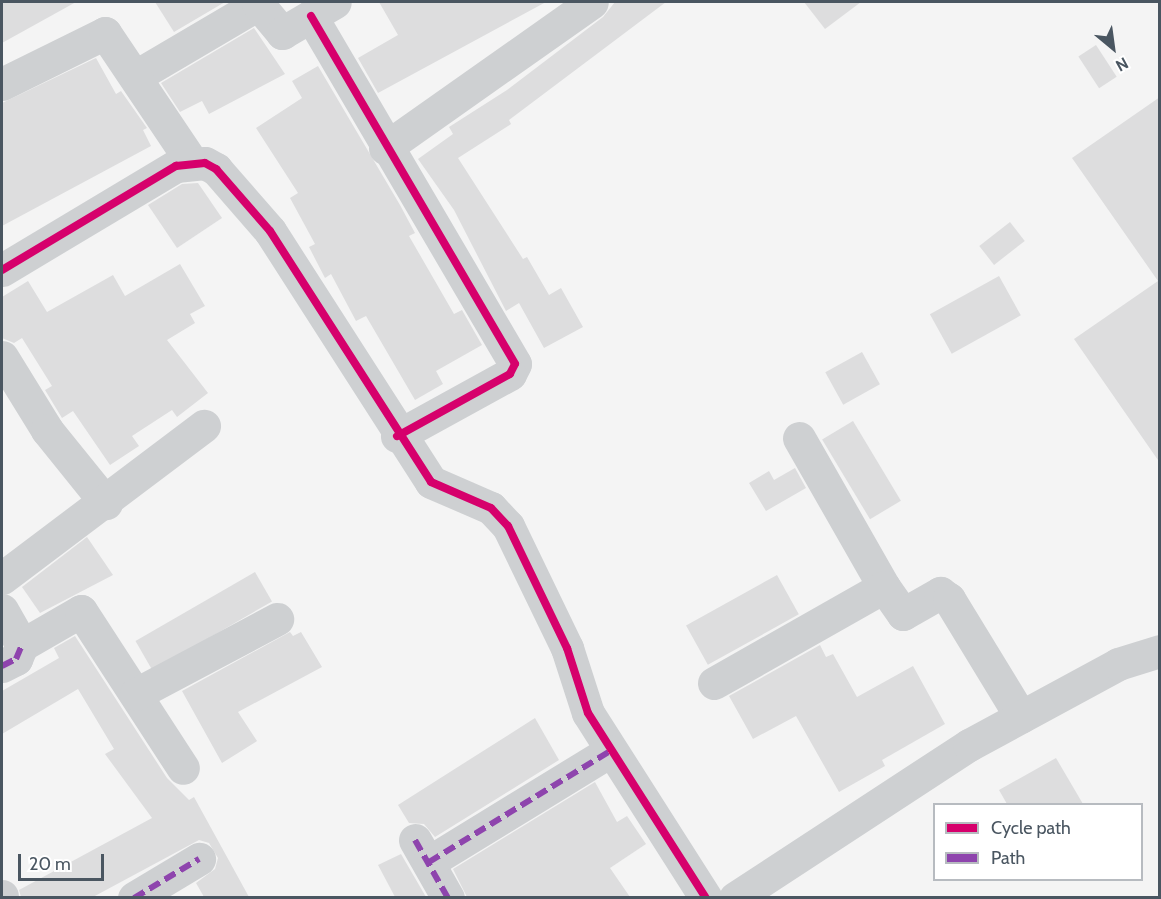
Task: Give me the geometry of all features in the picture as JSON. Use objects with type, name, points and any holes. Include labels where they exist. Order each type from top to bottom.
[{"type":"street","points":[[385,148],[592,2]]},
{"type":"street","points":[[136,76],[258,4],[279,33],[323,9],[385,148],[515,364],[510,374],[397,436]]},
{"type":"street","points":[[4,76],[105,33],[191,161],[216,169],[254,207],[397,436],[431,482],[491,508],[508,526],[567,648],[588,713],[610,751],[706,897]]},
{"type":"street","points":[[2,270],[191,161]]},
{"type":"street","points":[[2,357],[47,430],[106,503]]},
{"type":"street","points":[[2,578],[106,503],[204,426]]},
{"type":"street","points":[[799,438],[899,613],[940,593],[949,599],[1021,717]]},
{"type":"street","points":[[714,683],[884,587]]},
{"type":"street","points":[[2,610],[12,655],[81,611],[183,768]]},
{"type":"street","points":[[135,694],[277,620]]},
{"type":"street","points":[[735,897],[849,818],[1021,717],[1118,664],[1160,651]]},
{"type":"street","points":[[448,897],[422,851],[610,751]]},
{"type":"street","points":[[135,897],[199,859]]},
{"type":"building","points":[[2,2],[76,2],[2,43]]},
{"type":"building","points":[[155,2],[225,2],[174,32]]},
{"type":"building","points":[[379,2],[546,2],[378,93],[358,58],[398,35]]},
{"type":"building","points":[[615,2],[666,2],[509,120],[511,124],[458,158],[523,259],[527,257],[549,295],[561,288],[583,327],[544,348],[519,303],[506,311],[454,210],[418,159],[453,134],[449,127],[507,90],[603,17]]},
{"type":"building","points":[[804,2],[861,2],[825,29]]},
{"type":"building","points":[[254,28],[285,74],[209,114],[202,101],[180,112],[161,83]]},
{"type":"building","points":[[1096,45],[1117,77],[1099,88],[1078,56]]},
{"type":"building","points":[[96,58],[116,94],[121,91],[147,128],[143,130],[151,146],[2,226],[2,103]]},
{"type":"building","points":[[318,66],[400,205],[415,233],[409,236],[454,314],[462,310],[482,345],[436,371],[443,384],[415,400],[366,316],[356,321],[331,274],[325,278],[309,247],[315,244],[290,198],[298,193],[256,128],[302,98],[292,81]]},
{"type":"building","points":[[1160,97],[1160,463],[1074,339],[1158,281],[1072,158]]},
{"type":"building","points":[[198,183],[222,218],[177,248],[148,205],[182,184]]},
{"type":"building","points":[[1010,222],[1025,241],[994,265],[979,246]]},
{"type":"building","points":[[180,264],[205,306],[190,314],[195,323],[167,340],[208,393],[177,417],[172,410],[132,436],[139,446],[110,465],[73,411],[62,418],[45,390],[52,386],[22,338],[14,343],[2,338],[2,297],[28,281],[47,312],[113,275],[125,296]]},
{"type":"building","points":[[999,276],[1021,315],[952,354],[930,314]]},
{"type":"building","points":[[862,352],[880,384],[843,405],[825,372]]},
{"type":"building","points":[[853,421],[901,501],[870,519],[822,440]]},
{"type":"building","points":[[795,468],[806,488],[766,511],[749,483],[769,471],[774,480]]},
{"type":"building","points":[[87,537],[113,575],[40,613],[22,587]]},
{"type":"building","points":[[255,572],[272,601],[152,670],[135,641]]},
{"type":"building","points":[[777,575],[799,614],[708,665],[686,625]]},
{"type":"building","points":[[290,632],[293,636],[301,632],[322,667],[238,712],[257,741],[222,763],[182,691]]},
{"type":"building","points":[[75,636],[167,778],[189,800],[194,797],[249,897],[204,897],[196,883],[215,869],[218,858],[209,843],[199,840],[93,897],[21,897],[19,890],[152,818],[105,754],[114,749],[78,689],[2,734],[2,691],[59,658],[54,648]]},
{"type":"building","points":[[820,645],[826,657],[833,654],[857,697],[913,666],[945,724],[882,760],[885,766],[839,792],[796,716],[753,739],[729,696]]},
{"type":"building","points":[[535,718],[559,760],[435,837],[424,824],[409,823],[398,805]]},
{"type":"building","points":[[1056,758],[1082,803],[1006,803],[999,790]]},
{"type":"building","points":[[595,782],[617,822],[627,816],[646,844],[610,868],[630,897],[467,897],[453,869]]},
{"type":"building","points":[[401,854],[426,897],[395,897],[378,865]]},
{"type":"marked path","points":[[2,666],[16,659],[22,645]]},
{"type":"marked path","points":[[429,862],[610,751]]},
{"type":"marked path","points":[[415,840],[448,898]]},
{"type":"marked path","points":[[134,898],[199,859]]},
{"type":"cycle path","points":[[311,16],[515,364],[510,374],[397,436]]},
{"type":"cycle path","points":[[2,270],[176,166],[205,163],[216,169],[270,231],[431,482],[491,508],[508,526],[567,648],[588,713],[706,898]]}]
